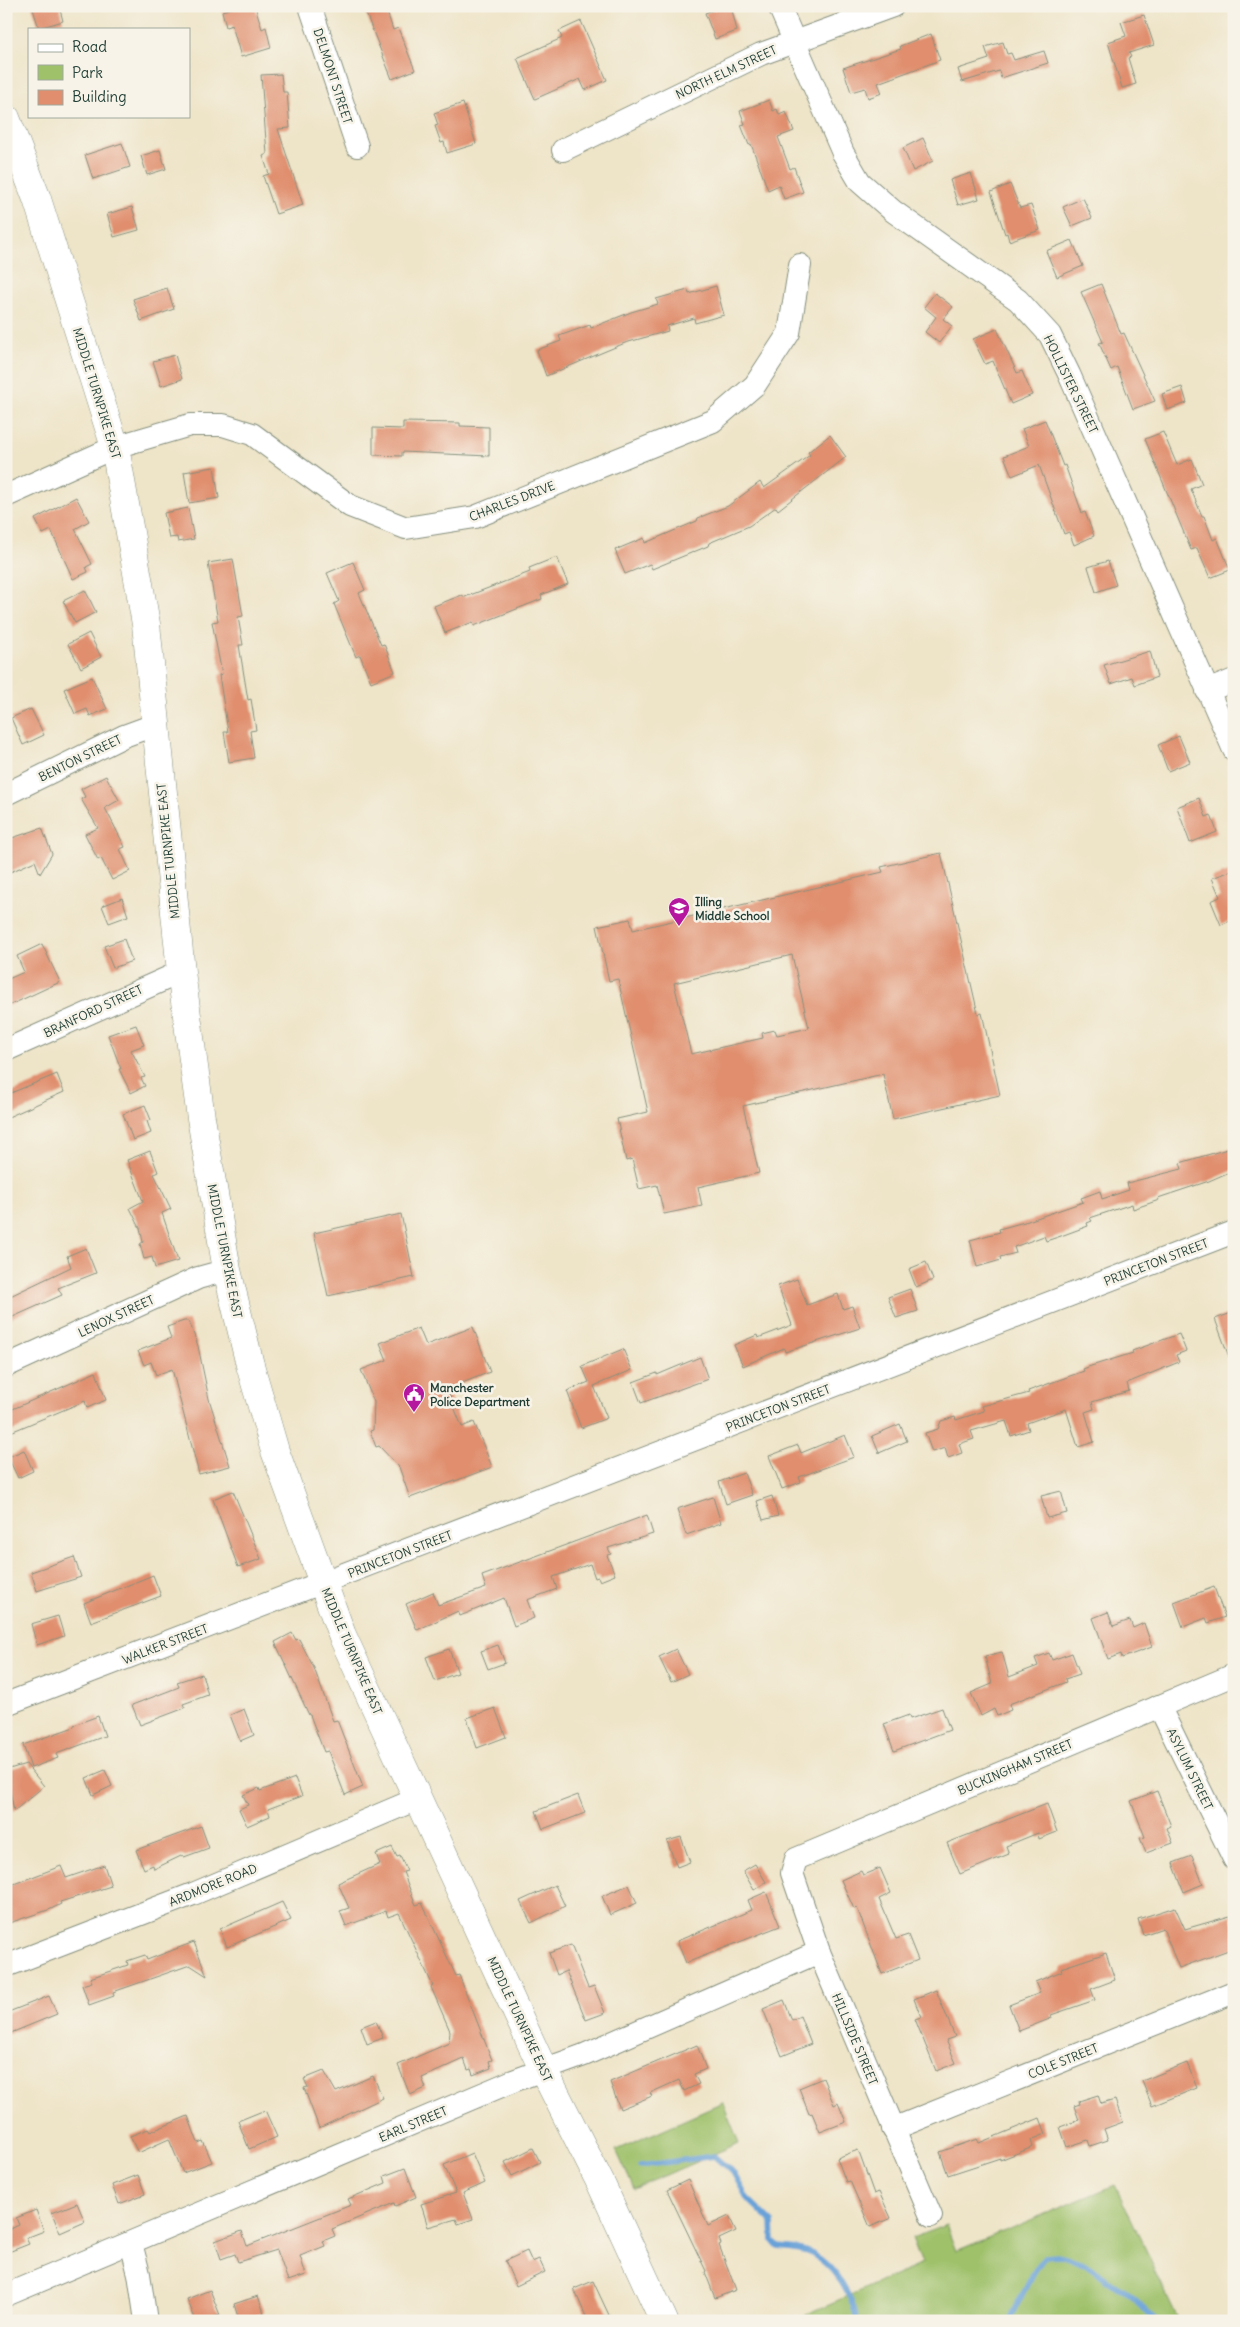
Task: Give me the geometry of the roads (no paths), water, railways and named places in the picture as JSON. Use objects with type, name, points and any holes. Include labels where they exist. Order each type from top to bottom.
[{"type":"main road","name":"MIDDLE TURNPIKE EAST","points":[[6,118],[37,199],[115,447],[146,624],[154,725],[181,972],[201,1118],[227,1270],[250,1365],[275,1450],[342,1635],[417,1799],[544,2069],[601,2184],[664,2321]]},
{"type":"street","name":"DELMONT STREET","points":[[310,6],[356,146]]},
{"type":"street","name":"HOLLISTER STREET","points":[[779,6],[843,153],[860,182],[893,211],[1018,300],[1050,335],[1069,374],[1234,750]]},
{"type":"street","name":"NORTH ELM STREET","points":[[563,150],[761,54],[893,6]]},
{"type":"street","name":"CHARLES DRIVE","points":[[6,496],[115,447],[190,425],[224,424],[252,434],[350,506],[406,528],[476,517],[713,421],[755,385],[789,333],[800,265]]},
{"type":"street","points":[[1207,691],[1234,680]]},
{"type":"street","name":"BENTON STREET","points":[[6,794],[124,736],[154,725]]},
{"type":"street","name":"BRANFORD STREET","points":[[6,1050],[181,972]]},
{"type":"street","name":"PRINCETON STREET","points":[[323,1583],[1234,1232]]},
{"type":"street","name":"LENOX STREET","points":[[6,1366],[198,1278],[227,1270]]},
{"type":"street","name":"WALKER STREET","points":[[6,1704],[323,1583]]},
{"type":"street","name":"BUCKINGHAM STREET","points":[[796,1859],[1234,1675]]},
{"type":"street","name":"ASYLUM STREET","points":[[1159,1706],[1234,1859]]},
{"type":"street","name":"ARDMORE ROAD","points":[[6,1966],[194,1894],[417,1799]]},
{"type":"street","name":"HILLSIDE STREET","points":[[796,1859],[792,1874],[819,1952],[931,2216]]},
{"type":"street","name":"EARL STREET","points":[[6,2295],[544,2069],[584,2055],[819,1952]]},
{"type":"street","name":"COLE STREET","points":[[893,2129],[1234,1992]]},
{"type":"street","points":[[130,2243],[139,2274],[146,2321]]},
{"type":"waterway","points":[[640,2166],[714,2156],[734,2174],[747,2198],[772,2222],[773,2241],[778,2247],[791,2248],[812,2254],[835,2274],[847,2292],[857,2321]]},
{"type":"waterway","points":[[1009,2321],[1032,2275],[1045,2256],[1057,2255],[1081,2264],[1110,2281],[1137,2302],[1156,2321]]},
{"type":"place","name":"Illing Middle School","points":[[679,927]]},
{"type":"place","name":"Manchester Police Department","points":[[414,1413]]}]
